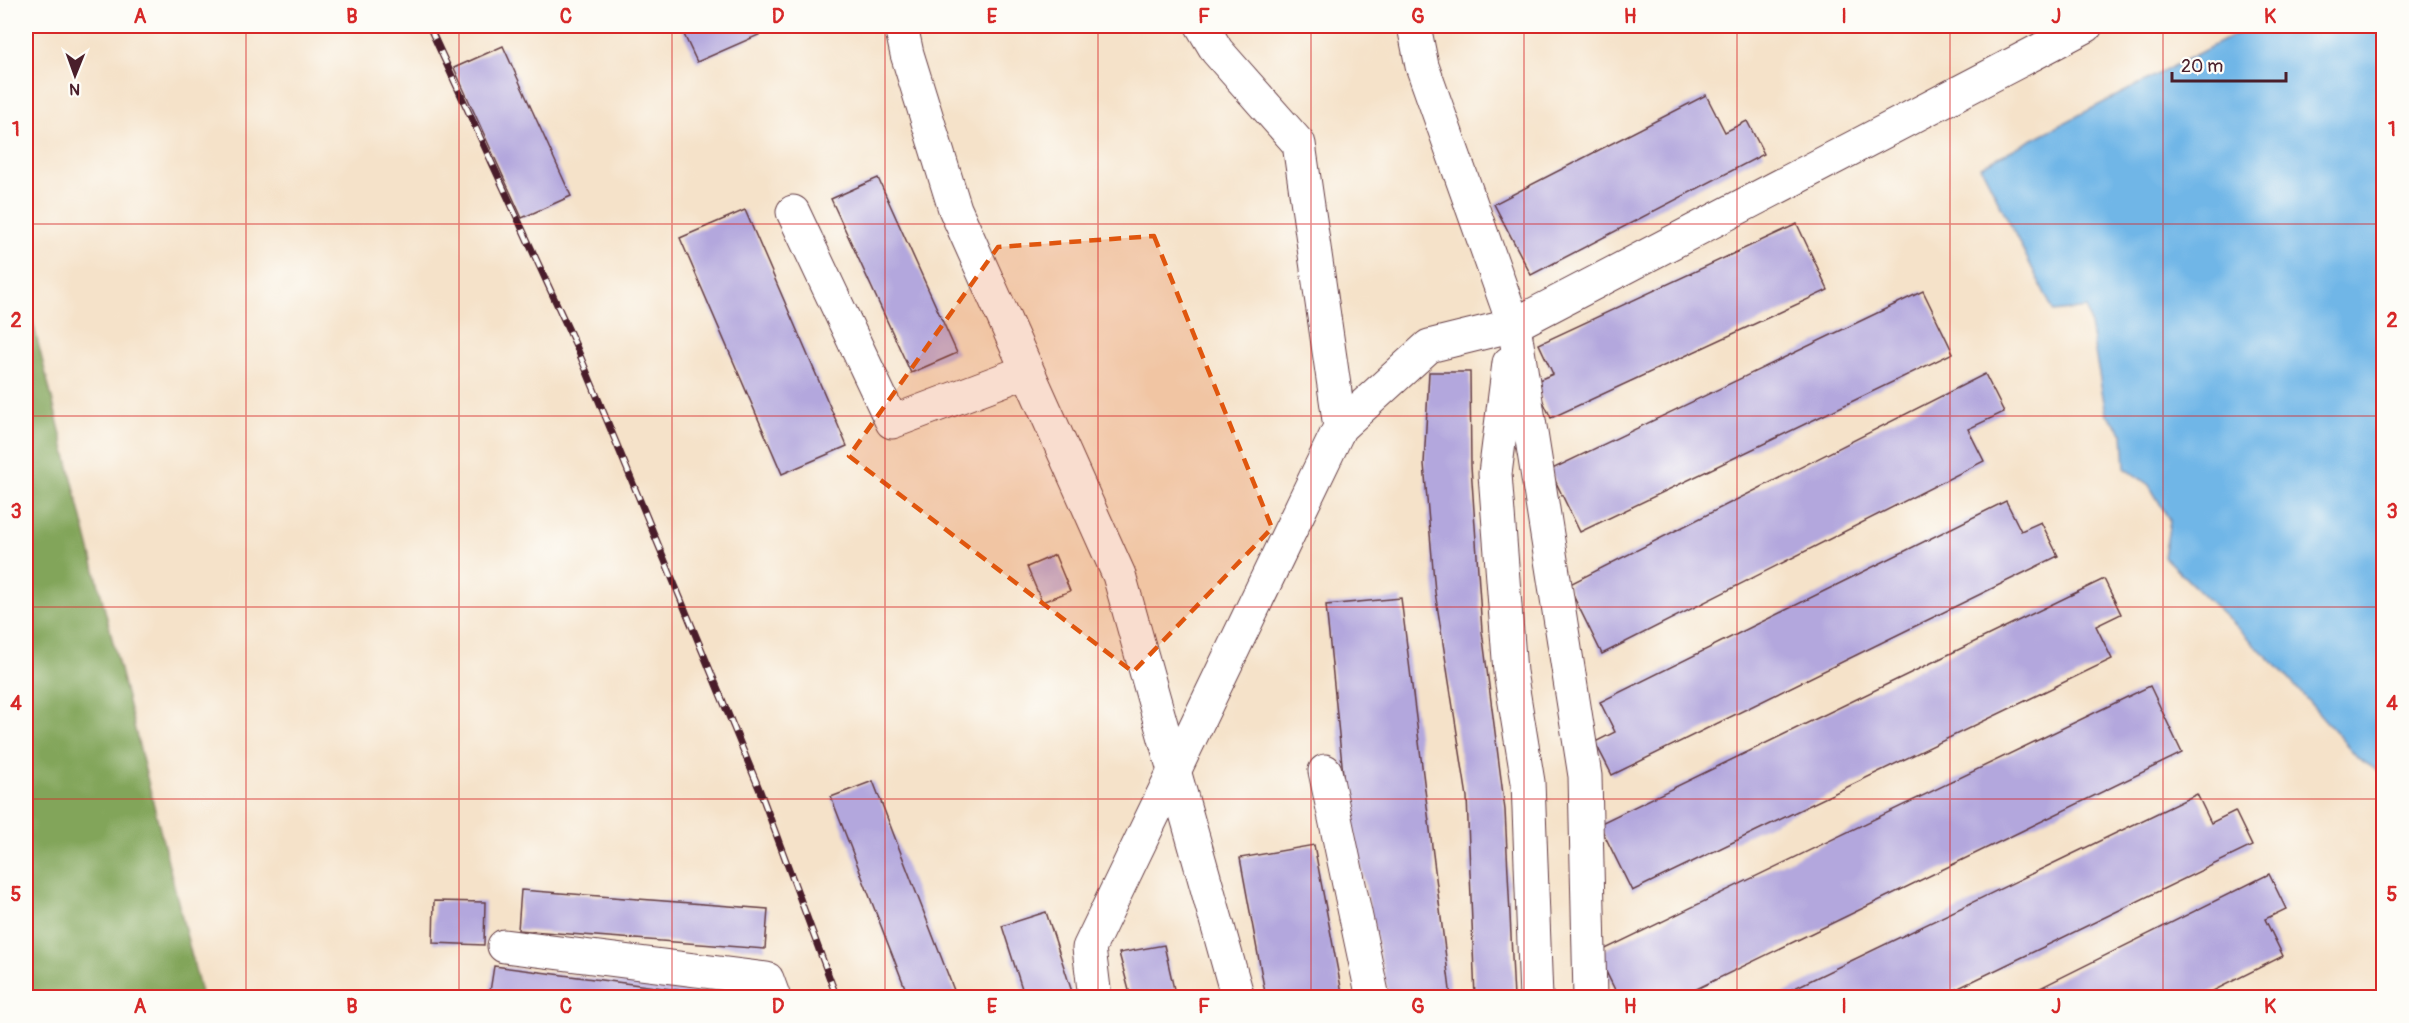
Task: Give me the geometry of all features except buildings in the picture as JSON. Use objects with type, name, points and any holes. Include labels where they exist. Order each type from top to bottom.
[{"type":"street","points":[[901,26],[907,54],[955,209],[1119,576],[1238,998]]},
{"type":"street","points":[[1202,26],[1217,51],[1299,144],[1340,427]]},
{"type":"street","points":[[1414,26],[1422,66],[1514,325],[1585,776],[1590,998]]},
{"type":"street","points":[[1095,998],[1089,948],[1340,427],[1429,346],[1514,325],[2086,26]]},
{"type":"street","points":[[793,212],[892,422],[1027,371]]},
{"type":"street","points":[[1514,325],[1495,474],[1510,672],[1528,782],[1536,998]]},
{"type":"street","points":[[1325,771],[1373,998]]},
{"type":"street","points":[[504,946],[767,979],[774,998]]},
{"type":"highlighted area","points":[[1154,236],[1272,528],[1133,672],[849,456],[998,247]]},
{"type":"green space","points":[[26,295],[202,997],[26,997]]},
{"type":"water","points":[[2251,26],[2383,26],[2383,774],[2359,759],[2281,670],[2164,557],[2170,521],[2149,485],[2125,468],[2123,433],[2106,413],[2087,308],[2054,312],[1981,166]]},
{"type":"railway","points":[[429,26],[577,348],[760,791],[837,998]]}]
